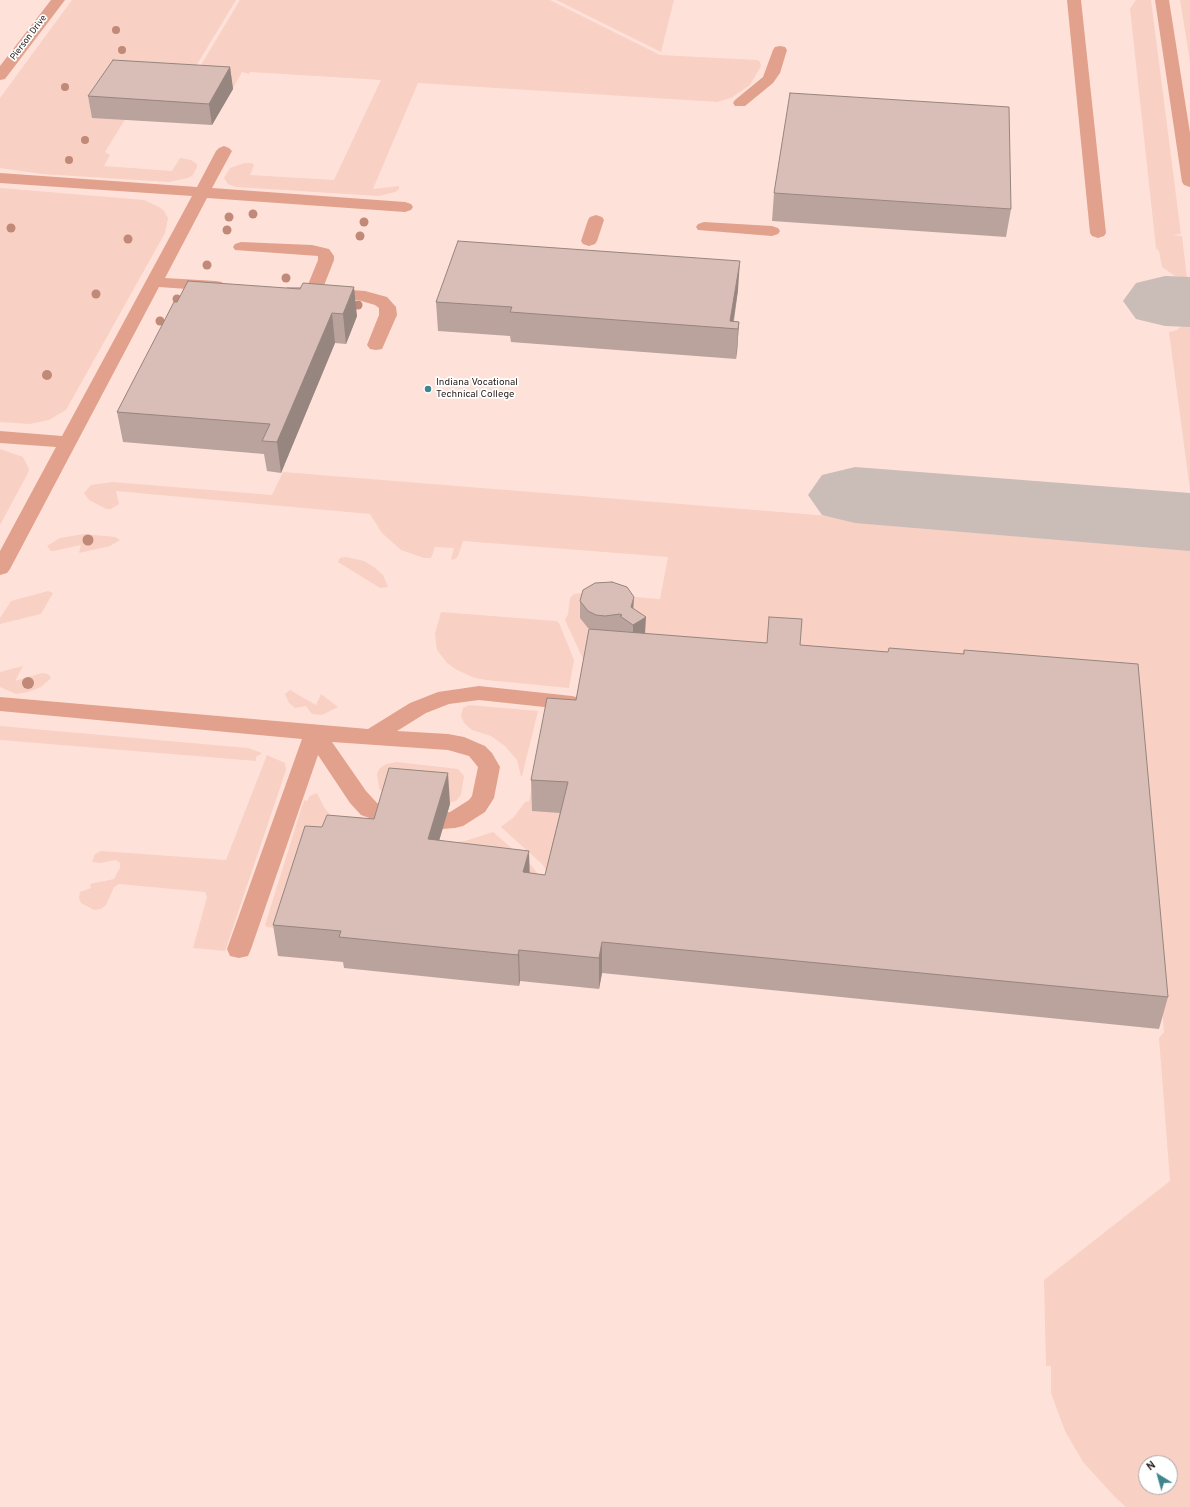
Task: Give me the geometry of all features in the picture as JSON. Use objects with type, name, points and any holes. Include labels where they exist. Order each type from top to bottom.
[{"type":"street","name":"Pierson Drive","points":[[0,76],[58,0]]},
{"type":"street","points":[[1074,0],[1098,233]]},
{"type":"street","points":[[1162,0],[1190,182]]},
{"type":"street","points":[[740,103],[768,80],[773,73],[780,50]]},
{"type":"street","points":[[0,569],[224,151]]},
{"type":"street","points":[[0,178],[405,207]]},
{"type":"street","points":[[589,241],[596,220]]},
{"type":"street","points":[[704,227],[772,231]]},
{"type":"street","points":[[242,246],[323,252],[326,256],[326,260],[313,292]]},
{"type":"street","points":[[154,282],[233,287]]},
{"type":"street","points":[[281,290],[359,295],[381,301],[387,307],[388,315],[376,346]]},
{"type":"street","points":[[0,437],[68,442]]},
{"type":"street","points":[[371,737],[418,708],[446,698],[479,693],[572,703]]},
{"type":"street","points":[[0,704],[315,733],[448,742],[464,745],[477,751],[484,758],[489,767],[483,798],[477,806],[467,814],[455,820],[442,821]]},
{"type":"street","points":[[315,733],[358,797],[369,808],[386,816]]},
{"type":"street","points":[[239,949],[315,733]]},
{"type":"shaded area","points":[[0,0],[1190,0],[1190,1507],[0,1507]]},
{"type":"shaded area","points":[[72,0],[236,0],[187,81],[124,121],[105,152],[110,155],[104,166],[172,171],[180,158],[191,160],[197,164],[193,175],[188,178],[169,182],[42,174],[0,168],[0,98]]},
{"type":"shaded area","points":[[240,0],[550,0],[660,55],[758,60],[761,66],[750,85],[731,98],[717,102],[418,83],[373,189],[399,186],[399,189],[395,192],[379,196],[236,187],[228,184],[224,178],[230,168],[245,163],[252,163],[254,165],[250,175],[334,180],[381,80],[250,72],[249,74],[242,72],[233,88],[189,85]]},
{"type":"shaded area","points":[[556,0],[674,0],[661,52]]},
{"type":"shaded area","points":[[1136,0],[1151,0],[1181,234],[1172,235],[1182,236],[1187,278],[1175,276],[1162,267],[1159,251],[1156,248],[1130,9]]},
{"type":"shaded area","points":[[1180,0],[1190,0],[1190,61]]},
{"type":"shaded area","points":[[0,188],[144,200],[159,207],[164,211],[168,218],[165,233],[66,410],[49,420],[30,424],[0,422]]},
{"type":"shaded area","points":[[1182,325],[1190,325],[1190,490],[1169,332],[1177,330]]},
{"type":"shaded area","points":[[0,449],[23,457],[29,469],[0,525]]},
{"type":"shaded area","points":[[283,472],[1190,545],[1190,1507],[1126,1507],[1115,1497],[1083,1462],[1065,1431],[1051,1393],[1051,1366],[1046,1366],[1044,1280],[1170,1181],[1159,1038],[1164,1032],[1146,805],[584,661],[565,620],[568,614],[570,598],[574,594],[582,593],[660,599],[668,557],[463,541],[458,556],[455,559],[451,560],[454,548],[435,547],[431,558],[424,558],[401,550],[382,533],[370,514],[116,491],[119,504],[111,509],[106,509],[89,500],[84,493],[91,485],[112,482],[272,495]]},
{"type":"shaded area","points":[[84,534],[115,537],[120,540],[110,546],[79,553],[81,545],[54,551],[51,551],[47,546],[60,538]]},
{"type":"shaded area","points":[[346,557],[364,561],[374,567],[383,575],[388,587],[380,588],[338,562],[340,558]]},
{"type":"shaded area","points":[[48,591],[53,593],[41,614],[0,624],[0,618],[11,601]]},
{"type":"shaded area","points":[[441,612],[556,621],[559,623],[574,660],[569,688],[486,680],[475,678],[457,670],[447,663],[437,650],[435,634]]},
{"type":"shaded area","points":[[23,666],[15,681],[42,673],[48,674],[51,678],[41,687],[28,692],[16,694],[0,687],[0,672]]},
{"type":"shaded area","points":[[290,690],[316,705],[321,694],[338,707],[322,715],[312,714],[306,706],[295,708],[289,703],[285,694]]},
{"type":"shaded area","points":[[469,705],[538,711],[522,776],[517,760],[505,746],[491,736],[472,730],[464,723],[461,716],[463,708]]},
{"type":"shaded area","points":[[0,726],[248,748],[262,753],[256,757],[256,761],[0,740]]},
{"type":"shaded area","points":[[267,755],[285,763],[286,770],[225,951],[193,948],[207,897],[205,892],[119,884],[114,887],[106,905],[101,909],[94,910],[81,903],[79,898],[80,892],[91,888],[90,884],[114,879],[120,868],[120,863],[116,860],[100,863],[92,862],[95,854],[101,851],[226,860]]},
{"type":"shaded area","points":[[397,762],[458,769],[464,776],[461,795],[456,801],[446,804],[385,795],[379,788],[377,774],[379,769],[386,764]]},
{"type":"shaded area","points":[[532,787],[572,809],[548,880],[546,870],[542,864],[501,827],[514,817],[525,802],[529,801]]},
{"type":"shaded area","points":[[317,793],[324,807],[332,817],[312,835],[277,928],[267,927],[265,925],[304,800],[307,801],[310,796]]},
{"type":"shaded area","points":[[493,832],[532,866],[537,873],[537,880],[450,843],[465,841]]},
{"type":"building","points":[[113,60],[230,67],[209,104],[88,96]]},
{"type":"building","points":[[790,93],[1009,107],[1011,209],[774,193]]},
{"type":"building","points":[[458,241],[740,261],[730,321],[739,322],[738,329],[510,312],[512,307],[436,302]]},
{"type":"building","points":[[188,281],[300,289],[303,283],[354,287],[343,314],[332,313],[277,442],[262,441],[270,424],[117,412],[174,302],[177,302]]},
{"type":"building","points":[[612,582],[627,587],[634,597],[631,607],[646,617],[633,625],[620,616],[622,615],[620,614],[605,616],[596,615],[588,611],[580,601],[583,590],[595,583]]},
{"type":"building","points":[[769,617],[802,619],[800,645],[888,652],[889,648],[964,654],[964,650],[1138,664],[1168,997],[602,942],[599,958],[519,950],[518,955],[339,937],[341,931],[273,925],[305,826],[322,827],[327,815],[374,819],[389,768],[448,773],[428,839],[529,851],[523,872],[545,875],[568,782],[531,780],[547,698],[576,700],[589,629],[767,643]]},
{"type":"taxiway","points":[[1165,301],[1190,302]]},
{"type":"taxiway","points":[[855,495],[1190,522]]},
{"type":"place","name":"Indiana Vocational Technical College","points":[[428,389]]}]
